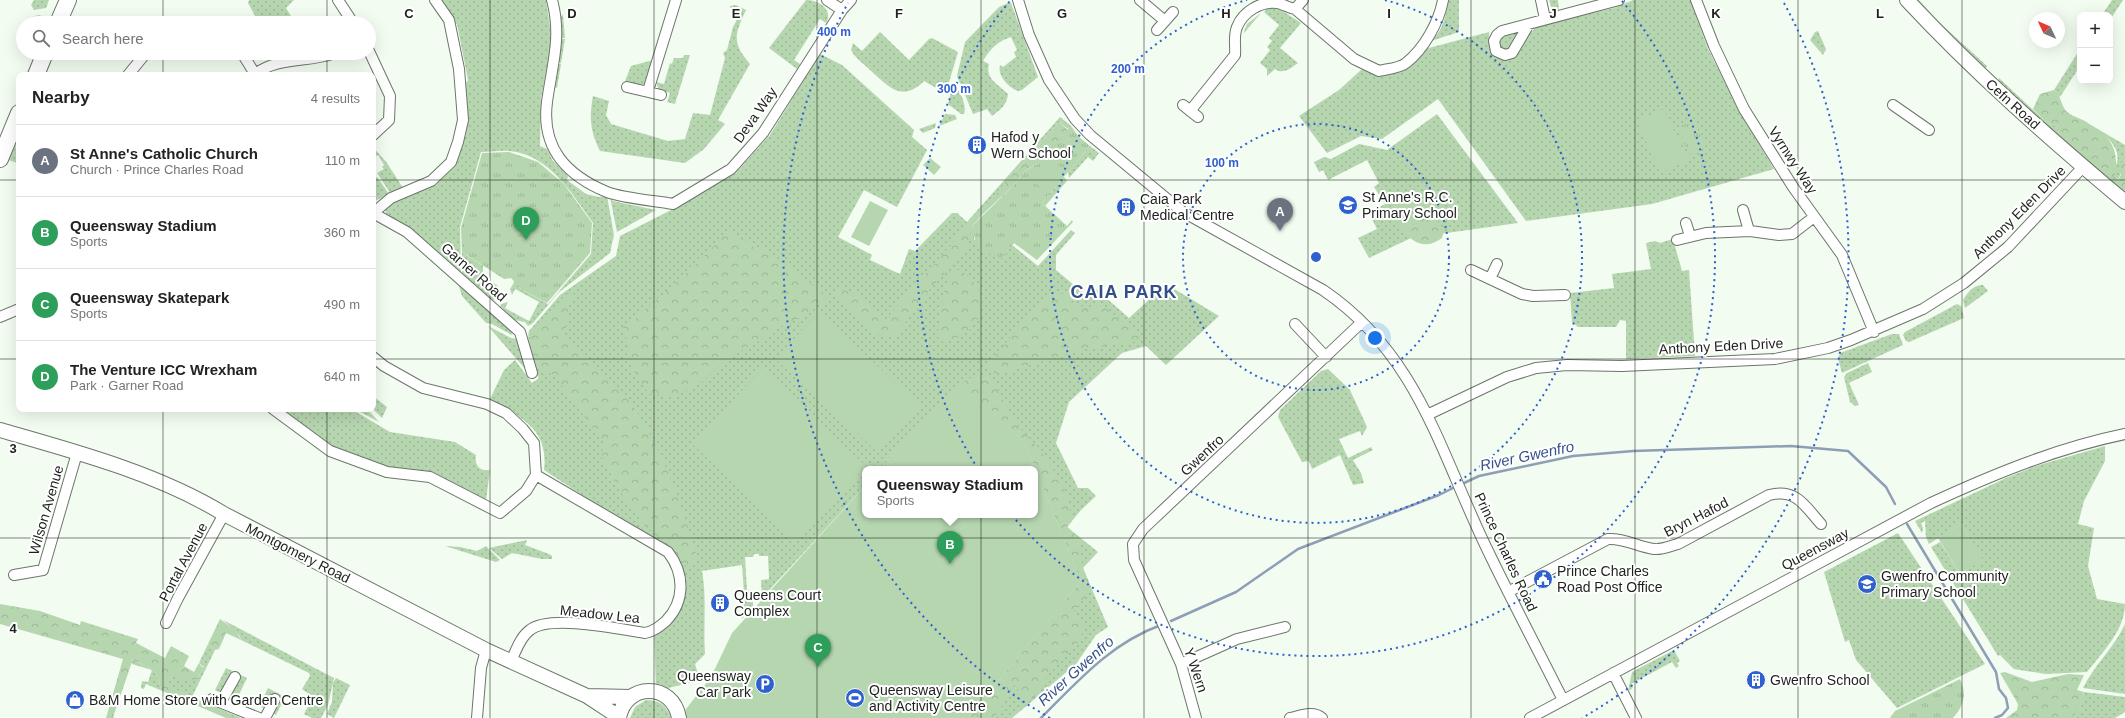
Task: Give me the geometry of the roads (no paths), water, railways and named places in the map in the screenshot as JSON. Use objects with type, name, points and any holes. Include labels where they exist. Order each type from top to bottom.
[{"type":"main road","points":[[61,16],[68,0]]},
{"type":"main road","points":[[37,72],[42,60]]},
{"type":"main road","points":[[0,159],[12,127]]},
{"type":"street","points":[[338,0],[348,16]]},
{"type":"street","points":[[376,210],[391,198],[431,181],[451,162],[458,142],[463,120],[459,69],[449,20],[436,0]]},
{"type":"street","name":"Deva Way","points":[[552,0],[557,25],[558,40],[546,114],[547,129],[552,145],[564,165],[608,192],[673,204],[731,169],[763,132],[842,10],[851,0]]},
{"type":"street","points":[[648,91],[676,0]]},
{"type":"street","points":[[827,0],[842,10]]},
{"type":"street","name":"Prince Charles Road","points":[[1018,0],[1026,27],[1049,80],[1075,119],[1090,136],[1183,212],[1323,290],[1350,310],[1379,340],[1406,374],[1428,415],[1488,551],[1563,700]]},
{"type":"street","points":[[1140,0],[1165,21]]},
{"type":"street","points":[[1295,9],[1303,0]]},
{"type":"street","points":[[1190,111],[1235,55],[1234,40],[1237,28],[1244,16],[1258,5],[1276,3],[1295,9],[1354,59],[1379,71],[1405,64],[1424,43],[1441,10],[1443,0]]},
{"type":"street","points":[[1541,0],[1544,19]]},
{"type":"street","points":[[1529,24],[1619,0]]},
{"type":"street","name":"Vyrnwy Way","points":[[1696,0],[1714,46],[1744,109],[1814,217],[1842,255],[1874,332]]},
{"type":"street","name":"Cefn Road","points":[[1907,0],[1938,34],[2006,99],[2125,202]]},
{"type":"street","points":[[1157,30],[1173,12]]},
{"type":"street","points":[[130,72],[140,60]]},
{"type":"street","points":[[246,60],[253,72]]},
{"type":"street","points":[[258,72],[271,66],[291,60]]},
{"type":"street","points":[[373,60],[390,96],[388,120],[376,132]]},
{"type":"street","points":[[627,87],[661,94]]},
{"type":"street","points":[[1893,105],[1929,130]]},
{"type":"street","name":"Anthony Eden Drive","points":[[1428,415],[1507,377],[1536,368],[1567,365],[1622,366],[1775,359],[1828,348],[1874,332],[1939,301],[1978,272],[2022,233],[2083,167]]},
{"type":"street","points":[[1743,210],[1750,231]]},
{"type":"street","name":"Garner Road","points":[[376,215],[407,232],[520,332],[532,373]]},
{"type":"street","points":[[1677,240],[1706,233],[1750,231],[1779,235],[1792,234],[1814,217]]},
{"type":"street","points":[[1686,223],[1690,236]]},
{"type":"street","points":[[1490,279],[1497,264]]},
{"type":"street","points":[[1471,270],[1522,294],[1532,296],[1565,295]]},
{"type":"street","points":[[0,317],[16,310]]},
{"type":"street","name":"Gwenfro","points":[[1168,632],[1134,560],[1133,544],[1137,536],[1362,322]]},
{"type":"street","points":[[1295,324],[1326,357]]},
{"type":"street","points":[[277,412],[330,451],[387,472],[430,478],[500,513],[526,491],[536,475],[534,443],[523,428],[506,413],[486,404],[423,388],[384,366],[376,359]]},
{"type":"street","name":"Montgomery Road","points":[[0,430],[77,453],[165,484],[198,498],[224,514],[486,650],[588,696],[619,717]]},
{"type":"street","name":"Queensway","points":[[1530,718],[1956,491],[2053,452],[2125,434]]},
{"type":"street","name":"Wilson Avenue","points":[[14,575],[43,570],[77,453]]},
{"type":"street","name":"Meadow Lea","points":[[511,661],[525,635],[530,629],[546,624],[574,623],[645,633],[654,631],[671,615],[678,604],[681,592],[679,571],[675,561],[668,552],[536,475]]},
{"type":"street","name":"Bryn Hafod","points":[[1508,592],[1608,539],[1626,540],[1656,549],[1665,548],[1678,544],[1769,495],[1776,493],[1789,494],[1796,497],[1821,524]]},
{"type":"street","name":"Portal Avenue","points":[[166,623],[224,514]]},
{"type":"street","points":[[1181,664],[1238,639],[1285,627]]},
{"type":"street","name":"Y Wern","points":[[1168,632],[1181,664],[1196,718]]},
{"type":"street","points":[[477,718],[481,668],[486,650]]},
{"type":"street","points":[[1612,673],[1636,718]]},
{"type":"street","points":[[235,677],[217,701],[259,718]]},
{"type":"street","points":[[619,717],[621,709],[631,697],[647,690],[665,694],[677,708],[679,718]]},
{"type":"street","name":"Montgomery Road","points":[[588,696],[631,697]]},
{"type":"street","points":[[265,718],[275,699]]},
{"type":"street","points":[[1290,718],[1308,714],[1314,714],[1322,718]]},
{"type":"waterway","name":"River Gwenfro","points":[[1462,484],[1479,476],[1573,456],[1633,451],[1791,446],[1848,451],[1886,487],[1895,504]]},
{"type":"waterway","name":"River Gwenfro","points":[[1171,621],[1236,592],[1298,549],[1439,495],[1457,486]]},
{"type":"waterway","name":"River Gwenfro","points":[[1907,524],[1996,672],[1999,689],[2006,698],[2008,708],[2002,715],[1995,718]]},
{"type":"waterway","name":"River Gwenfro","points":[[1041,718],[1096,664],[1126,642],[1161,625]]},
{"type":"place","name":"Hafod y Wern School","points":[[977,145]]},
{"type":"place","name":"St Anne's R.C. Primary School","points":[[1348,205]]},
{"type":"place","name":"Caia Park Medical Centre","points":[[1126,207]]},
{"type":"place","name":"St Anne's Catholic Church","points":[[1280,231]]},
{"type":"place","name":"The Venture ICC Wrexham","points":[[526,240]]},
{"type":"place","name":"Queensway Stadium","points":[[950,564]]},
{"type":"place","name":"Prince Charles Road Post Office","points":[[1543,579]]},
{"type":"place","name":"Gwenfro Community Primary School","points":[[1867,584]]},
{"type":"place","name":"Queens Court Complex","points":[[720,603]]},
{"type":"place","name":"Queensway Skatepark","points":[[818,667]]},
{"type":"place","name":"Gwenfro School","points":[[1756,680]]},
{"type":"place","name":"Queensway Car Park","points":[[765,684]]},
{"type":"place","name":"Queensway Leisure and Activity Centre","points":[[855,698]]},
{"type":"place","name":"B&M Home Store with Garden Centre","points":[[75,700]]},
{"type":"district","name":"CAIA PARK","points":[[1124,292]]}]
